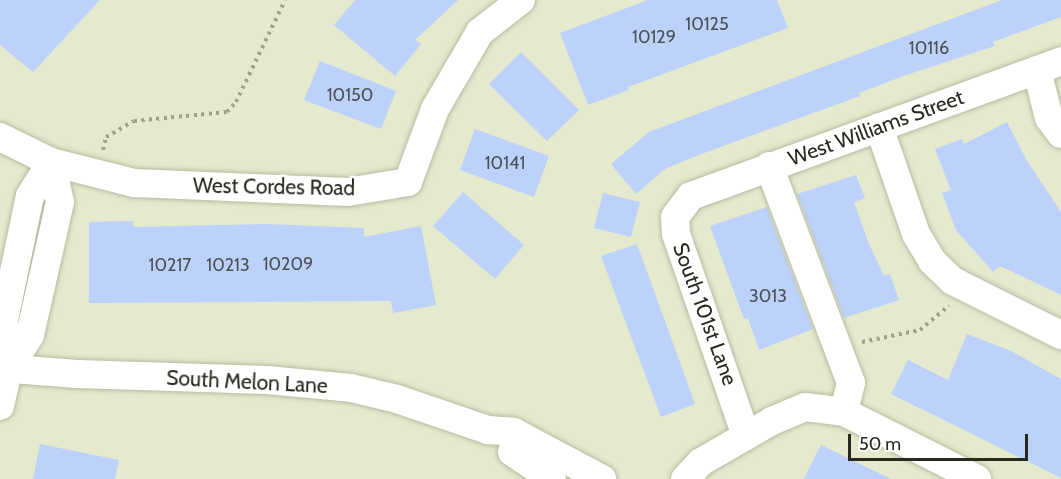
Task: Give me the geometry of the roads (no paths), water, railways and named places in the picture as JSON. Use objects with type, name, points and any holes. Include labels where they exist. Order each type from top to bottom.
[{"type":"street","name":"West Cordes Road","points":[[0,137],[51,162],[134,183],[348,192],[408,182],[435,109],[480,32],[522,0]]},
{"type":"street","name":"West Williams Street","points":[[691,196],[1049,65]]},
{"type":"street","points":[[1049,65],[1049,118],[1061,134]]},
{"type":"street","points":[[879,127],[916,234],[932,261],[963,286],[1061,335]]},
{"type":"street","points":[[0,406],[4,369],[30,334],[60,202],[51,162]]},
{"type":"street","points":[[770,166],[851,383],[844,412]]},
{"type":"street","name":"South 101st Lane","points":[[691,196],[675,217],[676,234],[746,436]]},
{"type":"street","name":"South Melon Lane","points":[[4,369],[267,380],[351,388],[397,399],[488,430],[514,432],[602,479]]},
{"type":"street","points":[[685,479],[701,462],[746,436],[805,407],[844,412],[977,479]]},
{"type":"street","name":"South Melon Lane","points":[[488,430],[552,479]]}]
